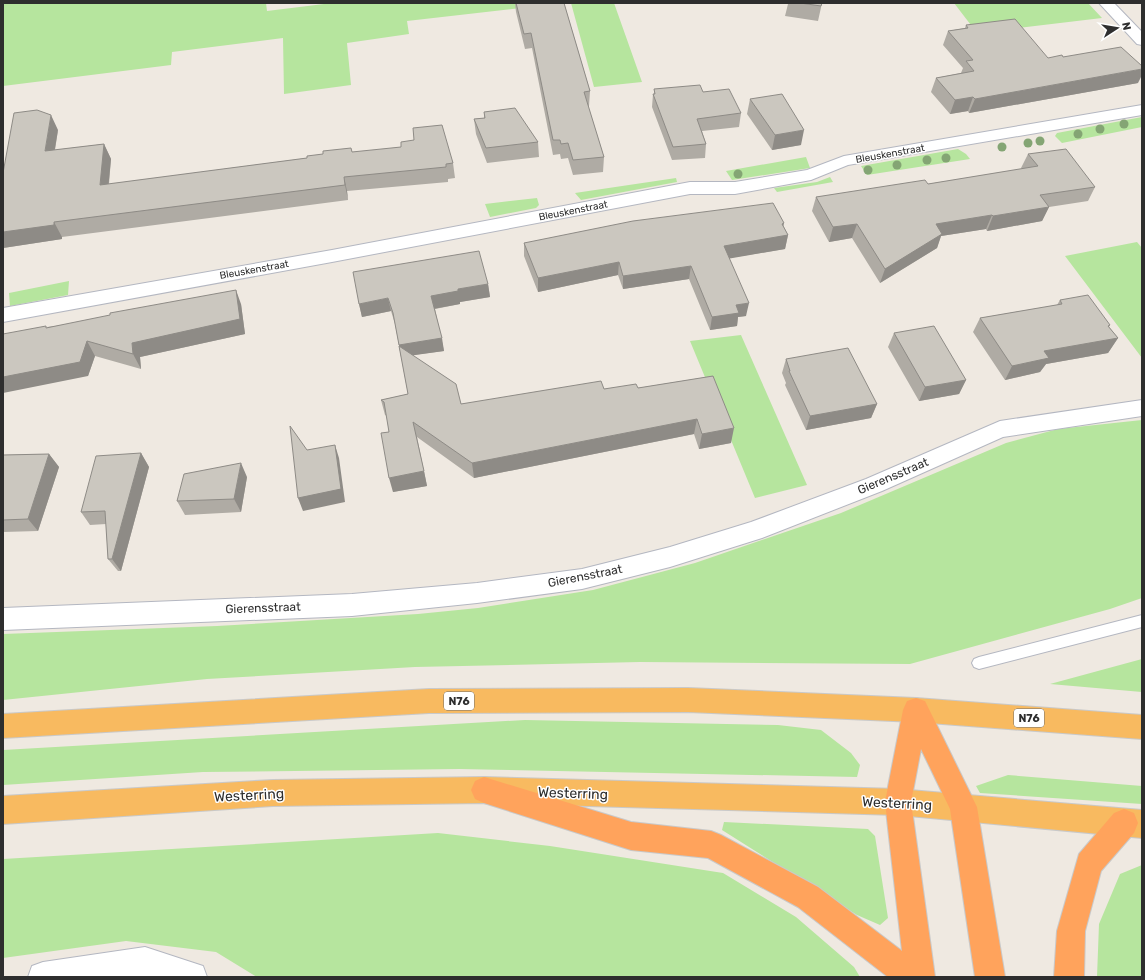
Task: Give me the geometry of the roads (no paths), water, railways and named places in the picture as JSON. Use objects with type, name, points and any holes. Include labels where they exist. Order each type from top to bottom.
[{"type":"highway","name":"N76","points":[[3,726],[430,701],[688,700],[916,710],[1142,727]]},
{"type":"highway","points":[[916,710],[898,802],[920,977]]},
{"type":"highway","points":[[916,710],[963,808],[990,977]]},
{"type":"highway","points":[[484,790],[631,836],[711,845],[808,897],[912,977]]},
{"type":"highway","name":"Westerring","points":[[3,810],[273,793],[484,790],[898,802],[1133,823]]},
{"type":"highway","points":[[1069,977],[1071,931],[1089,864],[1133,823]]},
{"type":"street","points":[[1106,3],[1142,40]]},
{"type":"street","name":"Bleuskenstraat","points":[[3,315],[340,254],[690,188],[735,188],[788,179],[810,174],[844,162],[865,157],[1142,110]]},
{"type":"street","name":"Gierensstraat","points":[[3,619],[373,603],[478,593],[582,579],[670,557],[754,531],[874,485],[1000,429],[1142,408]]},
{"type":"street","points":[[43,977],[145,962],[192,977]]},
{"type":"lane","points":[[979,663],[1142,621]]}]
